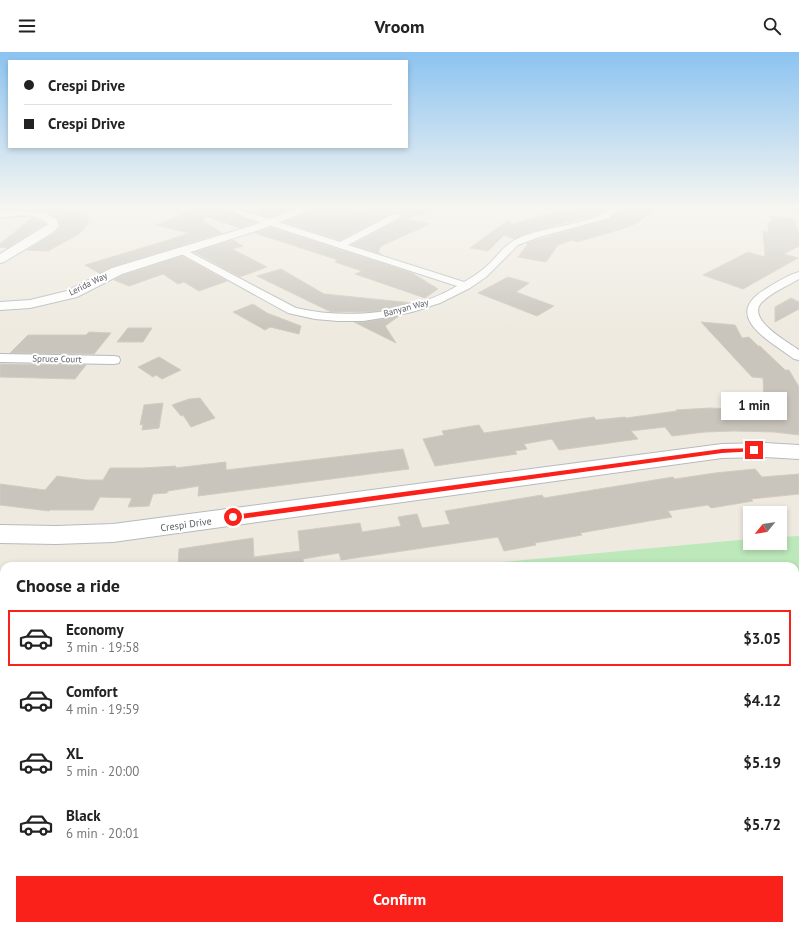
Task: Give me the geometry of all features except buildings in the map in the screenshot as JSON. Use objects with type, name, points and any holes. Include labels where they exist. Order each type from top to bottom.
[{"type":"street","points":[[0,259],[21,247]]},
{"type":"street","name":"Lerida Way","points":[[0,306],[30,304],[59,298],[82,290],[117,270],[194,247]]},
{"type":"street","points":[[347,247],[466,286]]},
{"type":"street","name":"Banyan Way","points":[[181,251],[292,311],[317,317],[350,319],[380,315],[433,301],[466,286],[486,272],[510,247]]},
{"type":"street","points":[[799,275],[763,297],[756,302],[752,308],[757,324],[799,356]]},
{"type":"street","name":"Spruce Court","points":[[0,358],[114,360]]},
{"type":"street","name":"Crespi Drive","points":[[0,534],[72,536],[113,533],[722,451],[765,450],[799,452]]},
{"type":"green space","points":[[799,536],[799,562],[502,562],[743,540],[743,550],[787,550],[787,537]]},
{"type":"route","points":[[233,517],[722,451],[743,449],[754,450]]}]
